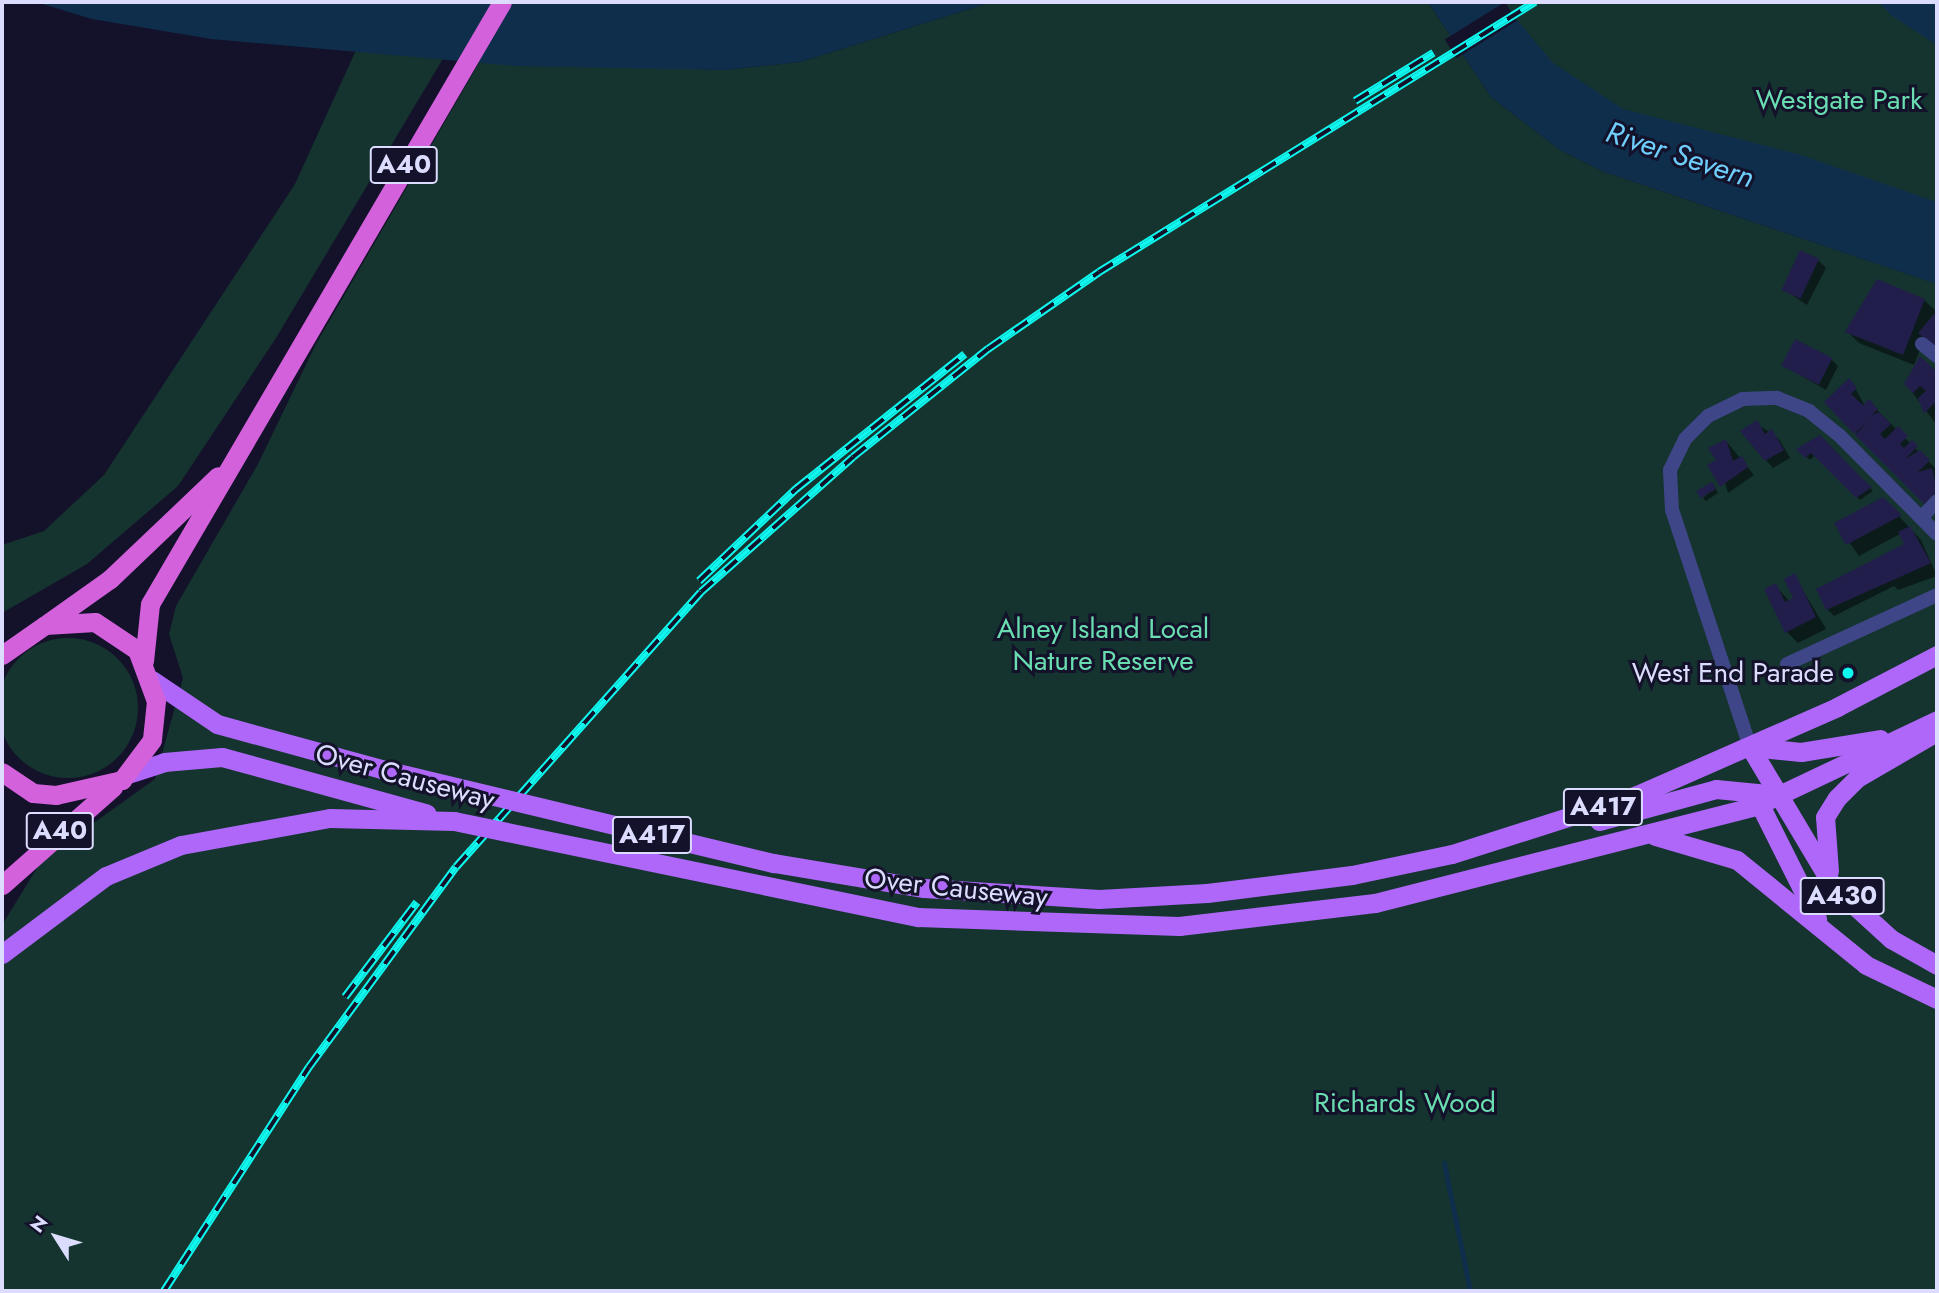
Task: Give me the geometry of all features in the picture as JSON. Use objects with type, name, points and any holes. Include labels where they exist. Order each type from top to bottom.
[{"type":"highway","name":"A40","points":[[144,661],[150,604],[307,329],[502,2]]},
{"type":"highway","name":"A40","points":[[4,650],[46,625],[139,554],[231,463]]},
{"type":"highway","name":"A40","points":[[2,885],[126,776],[152,740],[152,680],[144,661],[127,639],[95,622],[46,625]]},
{"type":"highway","name":"A40","points":[[2,772],[25,789],[56,795],[126,776]]},
{"type":"main road","name":"A417","points":[[1750,747],[1937,655]]},
{"type":"main road","name":"Over Causeway","points":[[152,680],[217,724],[381,769],[774,863],[925,888],[1099,899],[1296,884],[1452,854],[1637,795],[1750,747]]},
{"type":"main road","name":"A417","points":[[1779,795],[1928,730],[1937,720]]},
{"type":"main road","name":"A417","points":[[1750,747],[1801,752],[1928,730]]},
{"type":"main road","points":[[1833,886],[1824,835],[1831,806],[1857,778],[1928,730]]},
{"type":"main road","points":[[1750,747],[1779,795]]},
{"type":"main road","name":"A430","points":[[1750,747],[1755,799],[1824,932]]},
{"type":"main road","name":"Over Causeway","points":[[126,776],[164,762],[222,757],[373,809],[454,821],[918,917],[1097,927],[1303,915],[1461,885],[1650,835],[1755,799],[1779,795]]},
{"type":"main road","name":"A417","points":[[1506,838],[1542,836],[1716,789],[1755,799]]},
{"type":"main road","name":"A430","points":[[1779,795],[1833,886],[1891,939],[1937,965]]},
{"type":"main road","points":[[2,954],[106,876],[181,845],[253,827],[373,809]]},
{"type":"main road","name":"A430","points":[[1650,835],[1706,846],[1737,860],[1866,965],[1937,999]]},
{"type":"main road","points":[[1097,927],[1099,899]]},
{"type":"street","points":[[1922,344],[1937,356]]},
{"type":"street","points":[[1750,747],[1672,510],[1670,470],[1685,439],[1708,416],[1743,399],[1777,398],[1809,411],[1839,435],[1937,534]]},
{"type":"street","points":[[1922,517],[1937,501]]},
{"type":"street","points":[[1787,664],[1937,595]]},
{"type":"green space","name":"Alney Island Local Nature Reserve","points":[[992,2],[1428,2],[1491,97],[1560,150],[1602,171],[1937,284],[1937,1291],[2,1291],[2,925],[42,860],[155,779],[183,678],[169,634],[176,606],[258,464],[316,344],[480,61],[725,70],[800,62]]},
{"type":"green space","name":"Westgate Park","points":[[1466,2],[1937,2],[1937,245],[1587,125]]},
{"type":"green space","points":[[357,48],[444,57],[276,338],[178,486],[87,564],[2,613],[2,545],[44,531],[104,475],[295,184]]},
{"type":"green space","points":[[68,638],[95,643],[117,659],[133,681],[138,708],[133,735],[117,757],[95,773],[68,778],[41,773],[19,757],[3,735],[-2,708],[3,681],[19,659],[41,643]]},
{"type":"water","points":[[36,2],[992,2],[800,62],[725,70],[516,66],[211,39],[92,19]]},
{"type":"water","name":"River Severn","points":[[1428,2],[1502,2],[1553,63],[1623,109],[1801,155],[1937,202],[1937,284],[1602,171],[1560,150],[1491,97]]},
{"type":"water","points":[[1879,2],[1937,2],[1937,45],[1892,16]]},
{"type":"pier","points":[[1505,2],[1517,21],[1456,58],[1445,40]]},
{"type":"building","points":[[1800,250],[1819,259],[1800,299],[1781,290]]},
{"type":"building","points":[[1877,279],[1925,299],[1903,355],[1845,332]]},
{"type":"building","points":[[1934,314],[1937,317],[1937,348],[1918,333]]},
{"type":"building","points":[[1795,339],[1832,358],[1819,385],[1781,366]]},
{"type":"building","points":[[1920,356],[1937,372],[1937,400],[1924,414],[1918,398],[1926,391],[1920,386],[1913,393],[1904,384]]},
{"type":"building","points":[[1849,378],[1857,388],[1851,394],[1863,405],[1869,399],[1878,409],[1872,415],[1879,412],[1891,424],[1880,434],[1885,439],[1898,426],[1908,436],[1900,444],[1904,448],[1912,440],[1918,446],[1905,459],[1920,450],[1930,460],[1918,472],[1932,468],[1937,491],[1924,504],[1855,435],[1868,421],[1854,434],[1824,402]]},
{"type":"building","points":[[1757,420],[1765,434],[1772,429],[1784,450],[1765,461],[1740,431]]},
{"type":"building","points":[[1820,435],[1872,487],[1856,498],[1811,453],[1805,458],[1796,449]]},
{"type":"building","points":[[1726,439],[1733,461],[1742,456],[1748,467],[1720,487],[1707,465],[1716,460],[1708,448]]},
{"type":"building","points":[[1712,482],[1716,489],[1700,498],[1696,491]]},
{"type":"building","points":[[1883,497],[1902,515],[1846,545],[1834,523]]},
{"type":"building","points":[[1910,526],[1931,563],[1826,610],[1816,589],[1904,544],[1898,532]]},
{"type":"building","points":[[1795,573],[1816,617],[1785,633],[1764,589],[1776,583],[1785,602],[1793,598],[1784,579]]},
{"type":"waterway","points":[[1444,1163],[1470,1291]]},
{"type":"railway","points":[[164,1291],[309,1067],[456,867],[701,592],[853,457],[988,349],[1099,272],[1535,2]]},
{"type":"railway","points":[[1355,101],[1433,53]]},
{"type":"railway","points":[[699,581],[796,489],[965,354]]},
{"type":"railway","points":[[345,997],[417,902]]},
{"type":"place","name":"West End Parade","points":[[1848,673]]},
{"type":"park label","name":"Richards Wood","points":[[1405,1103]]}]
